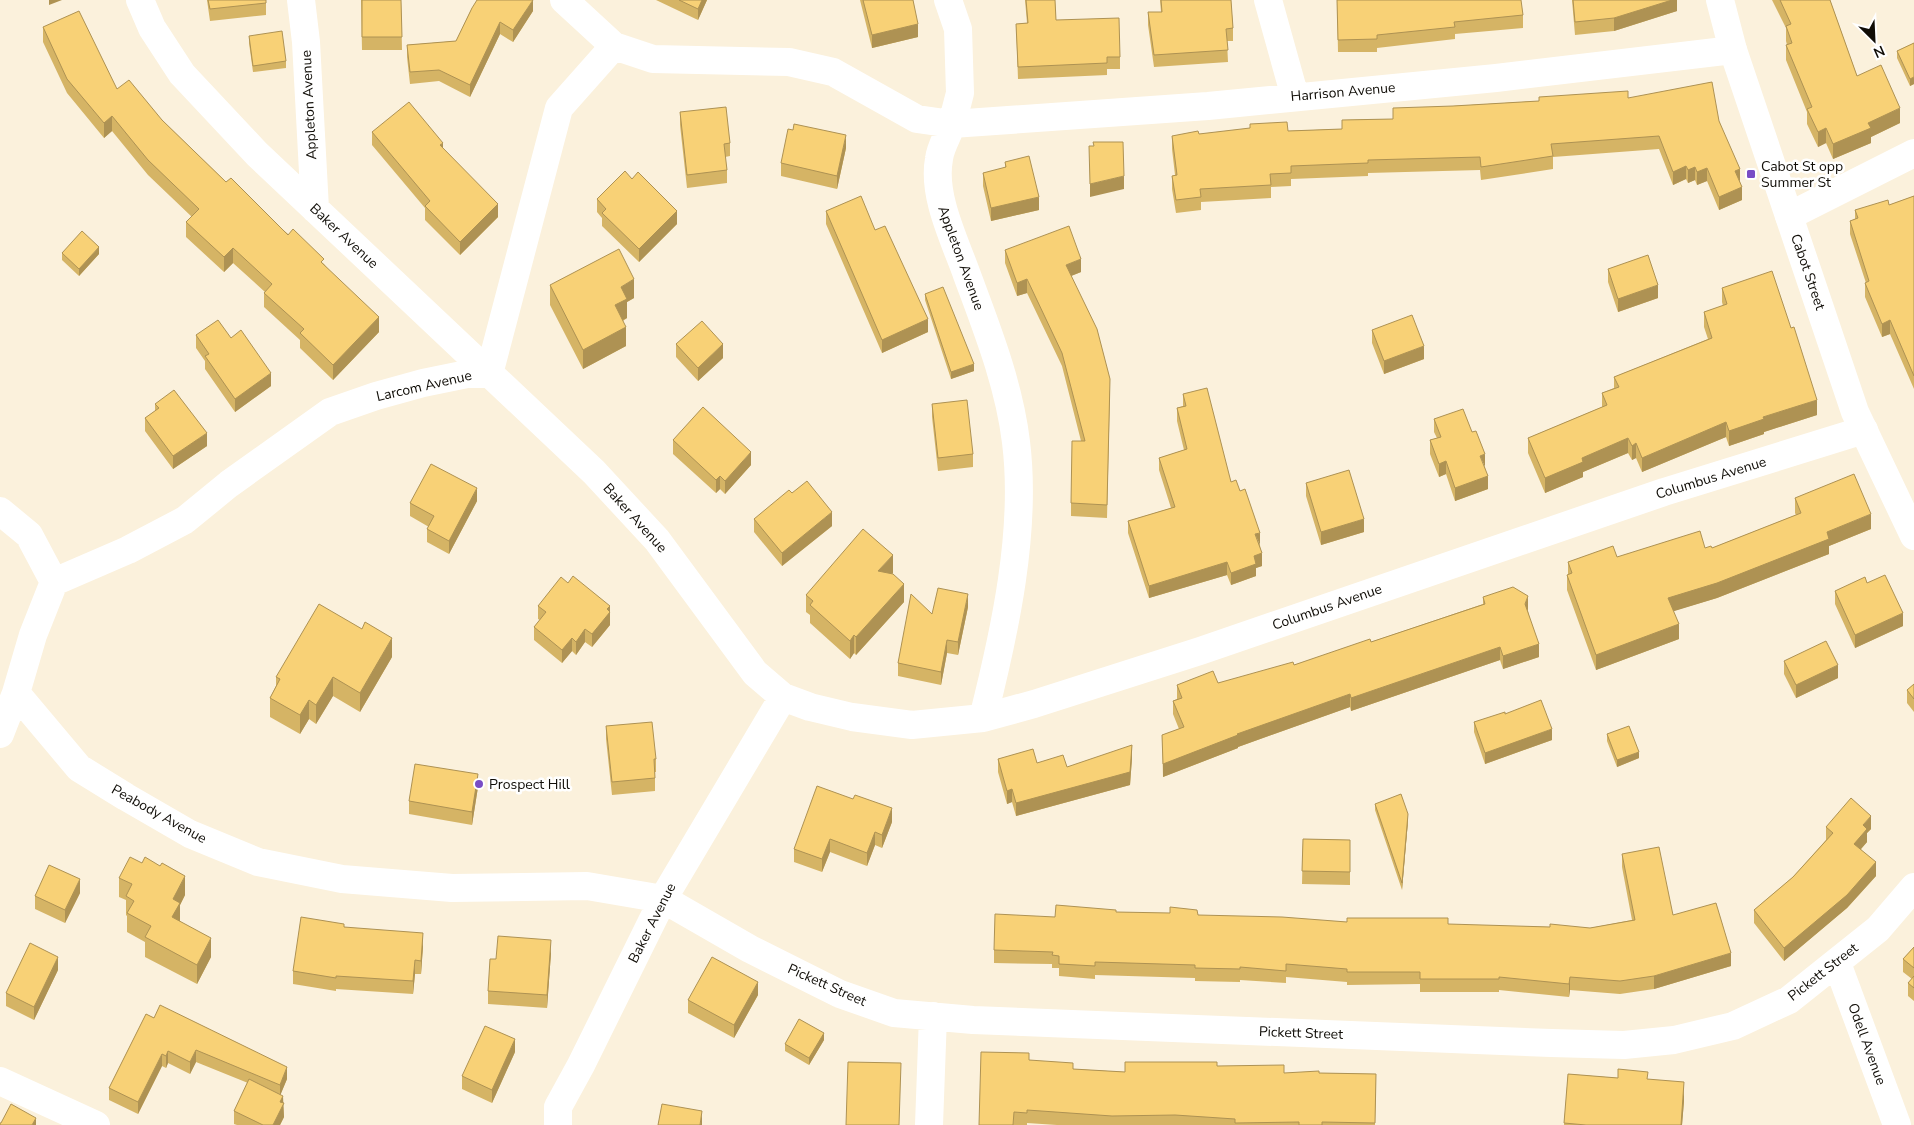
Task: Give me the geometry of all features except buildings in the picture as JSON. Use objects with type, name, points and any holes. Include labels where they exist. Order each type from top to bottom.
[{"type":"street","name":"Baker Avenue","points":[[140,0],[152,28],[182,74],[257,154],[594,472],[657,540],[755,673],[783,697],[663,900],[581,1065],[558,1107],[558,1125]]},
{"type":"street","name":"Appleton Avenue","points":[[301,0],[306,42],[315,209]]},
{"type":"street","points":[[564,0],[614,46],[653,59],[789,62],[833,72],[917,119],[952,124]]},
{"type":"street","name":"Appleton Avenue","points":[[948,0],[958,29],[960,93],[952,124],[938,159],[939,198],[1005,384],[1016,441],[1019,490],[1009,595],[999,656],[983,718]]},
{"type":"street","points":[[1268,0],[1295,97]]},
{"type":"street","name":"Cabot Street","points":[[1720,0],[1734,50],[1855,412],[1914,536]]},
{"type":"street","name":"Larcom Avenue","points":[[54,582],[128,550],[185,520],[229,484],[330,412],[376,396],[423,383],[467,374],[489,374],[559,108],[614,46]]},
{"type":"street","name":"Harrison Avenue","points":[[952,124],[1208,106],[1496,78],[1734,50]]},
{"type":"street","points":[[1789,216],[1914,153]]},
{"type":"street","name":"Columbus Avenue","points":[[783,697],[810,707],[852,717],[912,725],[983,718],[1034,704],[1200,651],[1664,492],[1864,430]]},
{"type":"street","points":[[0,512],[29,535],[54,582],[33,635],[16,693],[0,734]]},
{"type":"street","name":"Peabody Avenue","points":[[16,693],[79,768],[190,834],[258,862],[342,879],[452,888],[587,886],[663,900]]},
{"type":"street","name":"Pickett Street","points":[[663,900],[750,949],[840,994],[894,1013],[973,1020],[1624,1045],[1674,1040],[1732,1026],[1789,1000],[1878,929],[1914,887]]},
{"type":"street","name":"Odell Avenue","points":[[1836,963],[1897,1125]]},
{"type":"street","points":[[928,1125],[933,1016]]},
{"type":"street","points":[[0,1081],[96,1125]]},
{"type":"place","name":"Cabot St opp Summer St","points":[[1751,174]]},
{"type":"place","name":"Prospect Hill","points":[[479,784]]}]
